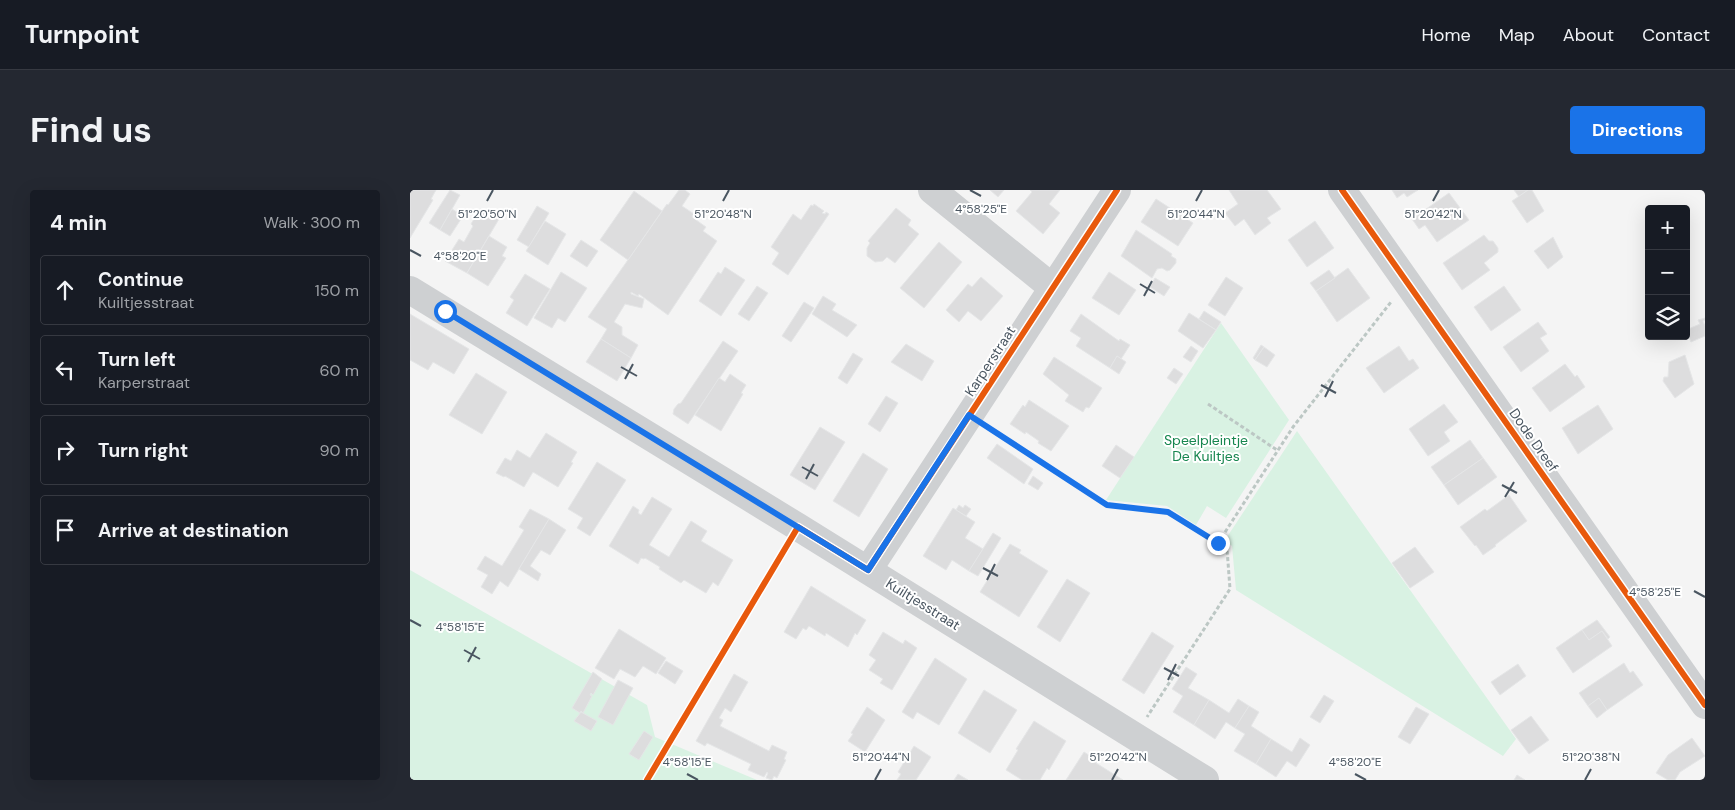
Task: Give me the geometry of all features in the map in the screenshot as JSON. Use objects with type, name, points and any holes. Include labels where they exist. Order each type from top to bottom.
[{"type":"street","points":[[932,190],[1054,288]]},
{"type":"street","name":"Karperstraat","points":[[868,570],[1117,190]]},
{"type":"street","name":"Dode Dreef","points":[[1342,190],[1705,705]]},
{"type":"street","name":"Kuiltjesstraat","points":[[410,290],[868,570],[1205,780]]},
{"type":"path","points":[[1218,543],[1293,427],[1407,282]]},
{"type":"path","points":[[1208,404],[1277,450]]},
{"type":"path","points":[[969,415],[1107,505],[1168,512],[1227,549],[1230,589],[1135,736]]},
{"type":"green space","name":"Speelpleintje De Kuiltjes","points":[[1221,323],[1289,420],[1226,518],[1207,506],[1196,525],[1167,506],[1106,500]]},
{"type":"green space","points":[[1297,431],[1516,739],[1503,756],[1236,590],[1232,546],[1225,540]]},
{"type":"green space","points":[[410,570],[647,705],[655,737],[757,780],[410,780]]},
{"type":"building","points":[[410,190],[436,190],[431,199],[433,200],[410,238]]},
{"type":"building","points":[[450,190],[460,195],[440,230],[429,223]]},
{"type":"building","points":[[679,190],[685,190],[690,194],[682,206],[694,214],[692,217],[706,227],[703,231],[717,241],[668,315],[639,294],[638,296],[631,292],[631,294],[644,299],[642,308],[625,304],[614,322],[622,327],[622,335],[638,345],[631,358],[601,339],[607,329],[588,317],[667,204]]},
{"type":"building","points":[[990,190],[1004,190],[998,197]]},
{"type":"building","points":[[1030,190],[1060,190],[1049,204],[1060,213],[1043,234],[1016,211],[1032,192]]},
{"type":"building","points":[[1229,190],[1267,190],[1281,209],[1267,218],[1271,223],[1255,235],[1244,219],[1235,226],[1225,213],[1238,204]]},
{"type":"building","points":[[1392,190],[1418,190],[1407,197],[1404,193],[1397,198]]},
{"type":"building","points":[[1514,190],[1528,190],[1519,197]]},
{"type":"building","points":[[1528,190],[1532,190],[1544,211],[1527,223],[1512,201]]},
{"type":"building","points":[[634,191],[662,211],[628,260],[600,240]]},
{"type":"building","points":[[1449,193],[1469,220],[1437,242],[1425,225],[1419,229],[1412,219]]},
{"type":"building","points":[[1156,199],[1193,223],[1178,246],[1141,222]]},
{"type":"building","points":[[814,204],[824,211],[822,213],[825,214],[826,212],[829,214],[788,275],[772,264],[779,253],[771,247],[793,214],[801,220],[811,205],[813,206]]},
{"type":"building","points":[[537,206],[549,213],[529,247],[517,240]]},
{"type":"building","points":[[896,208],[911,220],[908,225],[919,234],[895,263],[887,257],[883,261],[875,262],[867,256],[867,248],[870,243],[868,241]]},
{"type":"building","points":[[452,209],[463,216],[450,236],[440,230]]},
{"type":"building","points":[[480,209],[499,219],[467,273],[445,261],[459,239],[464,242],[473,226],[471,224]]},
{"type":"building","points":[[545,221],[566,234],[548,265],[526,251]]},
{"type":"building","points":[[1315,221],[1334,248],[1307,267],[1288,240]]},
{"type":"building","points":[[1136,230],[1172,254],[1171,256],[1176,259],[1176,263],[1170,270],[1157,269],[1152,278],[1121,256]]},
{"type":"building","points":[[1484,235],[1489,241],[1493,241],[1498,248],[1498,252],[1484,263],[1490,270],[1462,290],[1443,263]]},
{"type":"building","points":[[489,236],[507,247],[502,256],[506,258],[488,286],[467,273]]},
{"type":"building","points":[[1553,237],[1563,257],[1548,269],[1534,251]]},
{"type":"building","points":[[581,240],[598,251],[587,267],[570,256]]},
{"type":"building","points":[[939,242],[962,262],[924,308],[900,288]]},
{"type":"building","points":[[725,267],[745,280],[721,316],[699,301],[718,272],[721,274]]},
{"type":"building","points":[[1348,268],[1370,298],[1337,322],[1316,291]]},
{"type":"building","points":[[1329,270],[1335,278],[1316,291],[1310,283]]},
{"type":"building","points":[[561,272],[587,288],[565,322],[558,318],[552,328],[534,318]]},
{"type":"building","points":[[1109,272],[1136,290],[1119,315],[1092,298]]},
{"type":"building","points":[[525,274],[550,289],[527,326],[506,313],[514,300],[510,297]]},
{"type":"building","points":[[981,277],[1003,296],[981,321],[968,311],[959,322],[946,310],[968,284],[972,287]]},
{"type":"building","points":[[1226,277],[1243,288],[1225,316],[1208,305]]},
{"type":"building","points":[[1155,278],[1170,287],[1164,296],[1150,287]]},
{"type":"building","points":[[757,286],[768,293],[749,321],[738,314]]},
{"type":"building","points":[[1504,286],[1521,310],[1491,331],[1474,307]]},
{"type":"building","points":[[823,296],[836,304],[832,310],[857,325],[847,337],[812,314]]},
{"type":"building","points":[[804,302],[814,308],[791,342],[782,336]]},
{"type":"building","points":[[1204,311],[1221,322],[1216,330],[1199,319]]},
{"type":"building","points":[[1189,313],[1216,330],[1203,348],[1178,331]]},
{"type":"building","points":[[410,314],[469,349],[454,374],[433,362],[428,370],[410,360]]},
{"type":"building","points":[[1081,314],[1119,341],[1120,339],[1130,345],[1121,359],[1117,356],[1110,368],[1076,346],[1081,338],[1070,331]]},
{"type":"building","points":[[1705,318],[1703,321],[1705,336],[1691,342],[1690,328],[1700,324],[1698,320]]},
{"type":"building","points":[[1538,322],[1547,334],[1540,338],[1549,351],[1521,372],[1503,347]]},
{"type":"building","points":[[601,339],[631,358],[617,381],[586,362]]},
{"type":"building","points":[[723,341],[738,351],[688,424],[673,414],[674,409],[681,403]]},
{"type":"building","points":[[906,344],[934,361],[922,381],[891,362]]},
{"type":"building","points":[[1261,345],[1264,347],[1255,360],[1253,358]]},
{"type":"building","points":[[1191,346],[1198,351],[1191,362],[1183,357]]},
{"type":"building","points":[[1399,346],[1409,361],[1413,359],[1419,368],[1384,393],[1366,368]]},
{"type":"building","points":[[1264,347],[1275,355],[1267,367],[1255,360]]},
{"type":"building","points":[[853,353],[863,359],[847,384],[838,378]]},
{"type":"building","points":[[1685,355],[1694,384],[1675,398],[1663,381],[1664,377],[1668,377],[1669,362]]},
{"type":"building","points":[[1117,356],[1126,362],[1119,374],[1110,368]]},
{"type":"building","points":[[1054,357],[1102,388],[1089,408],[1086,407],[1083,412],[1065,401],[1069,395],[1043,374]]},
{"type":"building","points":[[1565,364],[1575,377],[1577,375],[1585,387],[1550,412],[1532,388]]},
{"type":"building","points":[[1174,368],[1183,374],[1176,384],[1167,378]]},
{"type":"building","points":[[476,373],[507,392],[482,434],[449,415]]},
{"type":"building","points":[[730,374],[746,385],[741,393],[743,394],[721,431],[695,415],[719,378],[725,382]]},
{"type":"building","points":[[886,396],[898,403],[880,432],[868,424]]},
{"type":"building","points":[[1029,400],[1069,426],[1051,451],[1026,432],[1025,434],[1010,424],[1023,405],[1025,407]]},
{"type":"building","points":[[1444,404],[1458,422],[1444,432],[1450,441],[1428,456],[1409,429]]},
{"type":"building","points":[[1598,405],[1613,429],[1578,454],[1562,428]]},
{"type":"building","points":[[820,427],[845,442],[815,490],[790,475]]},
{"type":"building","points":[[546,433],[577,452],[571,462],[573,463],[558,487],[533,472],[524,487],[496,473],[505,458],[511,461],[517,450],[530,458]]},
{"type":"building","points":[[1470,440],[1483,458],[1444,485],[1431,467]]},
{"type":"building","points":[[997,444],[1033,469],[1024,484],[987,458]]},
{"type":"building","points":[[1116,445],[1134,457],[1120,478],[1102,466]]},
{"type":"building","points":[[863,453],[888,469],[859,517],[833,501]]},
{"type":"building","points":[[1483,458],[1497,477],[1458,505],[1444,485]]},
{"type":"building","points":[[597,462],[626,480],[590,536],[577,528],[583,518],[568,509]]},
{"type":"building","points":[[1033,476],[1043,483],[1038,490],[1028,484]]},
{"type":"building","points":[[1509,495],[1527,521],[1483,555],[1460,527]]},
{"type":"building","points":[[652,497],[672,509],[649,545],[669,557],[691,521],[707,531],[701,541],[733,560],[718,586],[713,582],[706,593],[684,580],[681,583],[645,558],[641,558],[638,564],[609,546],[633,506],[639,510],[638,513],[641,515]]},
{"type":"building","points":[[959,505],[963,508],[965,505],[971,509],[966,516],[956,510]]},
{"type":"building","points":[[953,508],[975,522],[965,538],[983,549],[969,571],[952,560],[946,570],[923,556]]},
{"type":"building","points":[[530,509],[549,519],[508,587],[500,581],[492,594],[481,587],[488,575],[477,569],[485,556],[502,566],[524,530],[519,527]]},
{"type":"building","points":[[549,519],[566,530],[550,555],[541,550],[530,566],[541,574],[538,581],[519,569]]},
{"type":"building","points":[[993,533],[1001,538],[978,576],[969,571]]},
{"type":"building","points":[[1010,544],[1021,550],[1019,553],[1048,571],[1019,617],[980,592]]},
{"type":"building","points":[[1415,547],[1434,572],[1410,588],[1392,563]]},
{"type":"building","points":[[1067,579],[1090,593],[1060,642],[1037,627]]},
{"type":"building","points":[[811,586],[866,620],[857,635],[855,633],[848,647],[826,633],[825,636],[809,626],[806,630],[803,628],[796,639],[784,632]]},
{"type":"building","points":[[1597,620],[1610,637],[1608,639],[1602,631],[1589,640],[1582,630]]},
{"type":"building","points":[[619,629],[666,658],[656,674],[643,666],[635,677],[620,669],[614,679],[595,668]]},
{"type":"building","points":[[1582,630],[1589,640],[1602,631],[1612,646],[1573,673],[1556,648]]},
{"type":"building","points":[[883,632],[903,644],[905,640],[917,648],[892,690],[880,683],[883,679],[869,670],[876,660],[869,655]]},
{"type":"building","points":[[1152,632],[1174,646],[1144,694],[1122,680]]},
{"type":"building","points":[[935,658],[967,679],[939,725],[917,712],[913,719],[902,712]]},
{"type":"building","points":[[666,661],[683,671],[675,684],[658,673]]},
{"type":"building","points":[[1624,663],[1630,673],[1633,671],[1643,685],[1607,710],[1599,698],[1588,706],[1579,693]]},
{"type":"building","points":[[1518,664],[1526,676],[1500,695],[1491,682]]},
{"type":"building","points":[[1186,667],[1197,674],[1188,688],[1209,700],[1194,725],[1173,712],[1183,696],[1172,689]]},
{"type":"building","points":[[593,672],[602,679],[593,695],[591,693],[590,695],[592,696],[583,713],[581,711],[580,713],[572,708]]},
{"type":"building","points":[[734,674],[748,682],[731,712],[725,708],[719,718],[723,720],[720,726],[769,751],[772,745],[787,752],[784,759],[786,760],[777,778],[774,776],[772,780],[766,778],[767,772],[764,777],[748,770],[751,764],[707,743],[705,746],[696,741]]},
{"type":"building","points":[[618,680],[633,688],[613,725],[598,717]]},
{"type":"building","points":[[984,690],[1017,710],[990,753],[958,733]]},
{"type":"building","points":[[1324,695],[1334,701],[1320,723],[1310,717]]},
{"type":"building","points":[[1599,698],[1607,710],[1597,718],[1588,706]]},
{"type":"building","points":[[1238,699],[1249,706],[1235,728],[1226,722],[1215,739],[1194,725],[1209,700],[1229,713]]},
{"type":"building","points":[[1249,706],[1259,712],[1251,726],[1271,739],[1256,764],[1234,751],[1245,734],[1235,728]]},
{"type":"building","points":[[867,707],[885,720],[865,752],[848,741]]},
{"type":"building","points":[[1416,707],[1429,714],[1410,744],[1398,737]]},
{"type":"building","points":[[581,712],[597,721],[591,731],[574,721]]},
{"type":"building","points":[[1531,716],[1549,740],[1529,754],[1511,730]]},
{"type":"building","points":[[1034,721],[1066,741],[1049,770],[1047,768],[1040,780],[1022,780],[1006,770],[1018,750],[1016,749]]},
{"type":"building","points":[[644,731],[653,737],[639,760],[629,754]]},
{"type":"building","points":[[1300,738],[1310,745],[1296,767],[1287,761],[1276,777],[1256,764],[1271,739],[1292,752]]},
{"type":"building","points":[[1692,738],[1705,756],[1680,772],[1675,780],[1668,780],[1656,773],[1668,755]]},
{"type":"building","points":[[914,746],[931,757],[916,780],[897,780],[901,774],[898,772]]},
{"type":"building","points":[[1084,752],[1098,761],[1096,763],[1123,780],[1066,780]]},
{"type":"building","points":[[958,774],[968,780],[954,780]]},
{"type":"building","points":[[1517,775],[1525,780],[1514,780]]},
{"type":"cycle path","points":[[647,780],[798,527],[868,570],[1117,190]]},
{"type":"cycle path","points":[[1342,190],[1705,705]]},
{"type":"route","points":[[445,311],[868,570],[969,415],[1107,505],[1168,512],[1218,543]]}]
